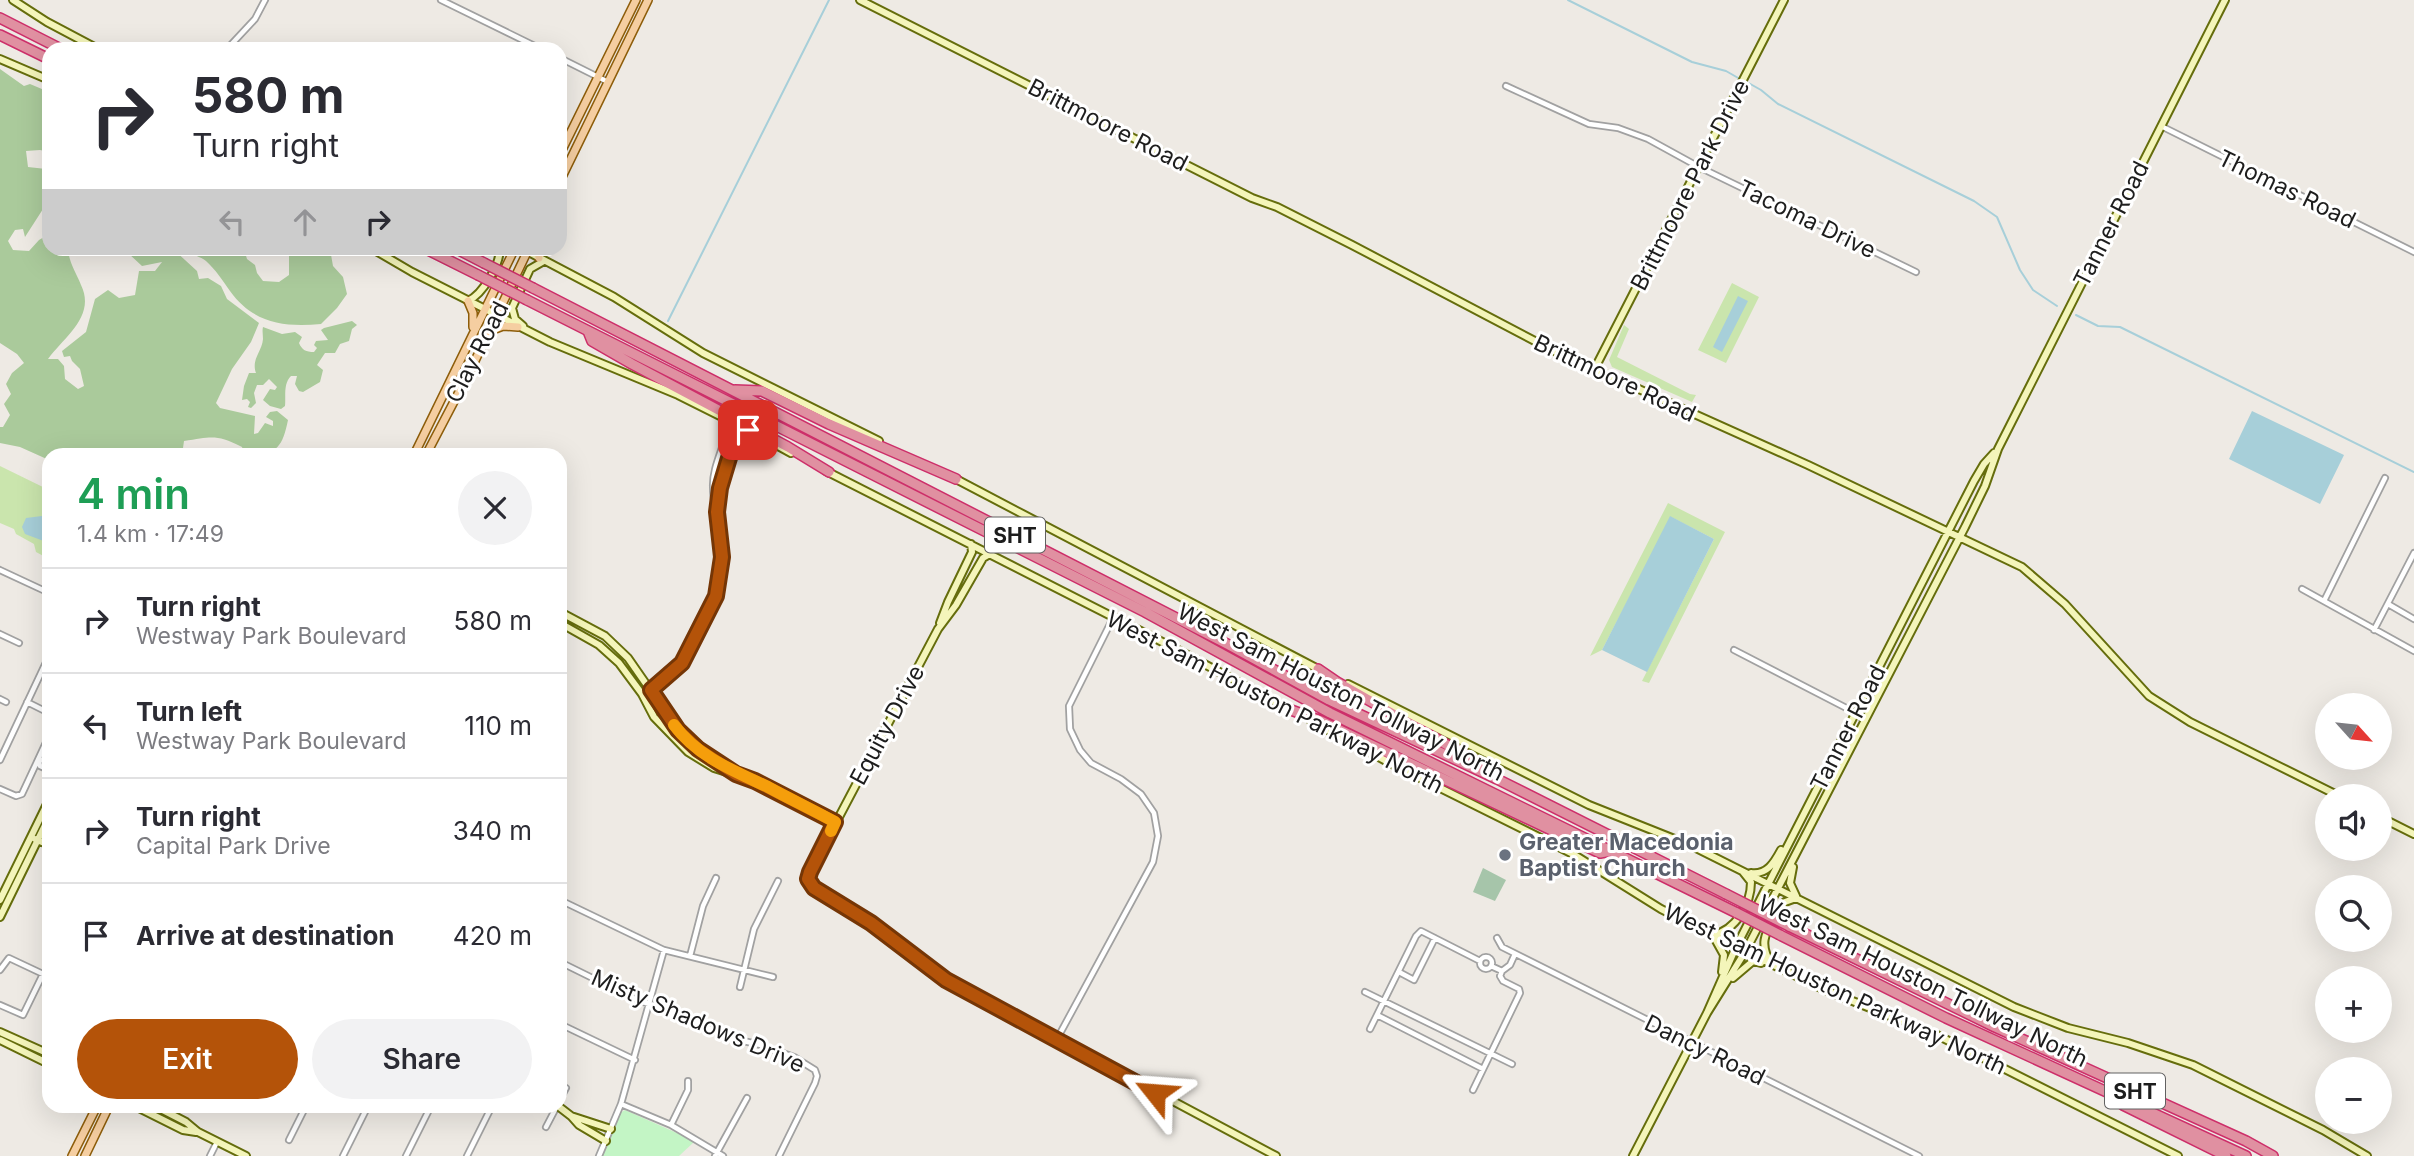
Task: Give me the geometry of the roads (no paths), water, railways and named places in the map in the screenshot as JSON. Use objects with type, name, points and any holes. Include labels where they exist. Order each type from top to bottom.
[{"type":"highway","points":[[0,18],[47,42]]},
{"type":"highway","points":[[0,35],[42,56]]},
{"type":"highway","name":"West Sam Houston Tollway North","points":[[440,256],[1136,607],[1330,713],[1962,1025],[2246,1156]]},
{"type":"highway","name":"West Sam Houston Tollway North","points":[[470,256],[1229,645],[1329,700],[1497,779],[1995,1027],[2246,1141],[2273,1156]]},
{"type":"highway","points":[[589,331],[592,341],[829,472]]},
{"type":"highway","points":[[733,390],[762,391],[829,424],[956,479]]},
{"type":"highway","points":[[1318,669],[1496,773],[1497,779]]},
{"type":"highway","points":[[1291,710],[1321,721],[1600,853],[1612,851]]},
{"type":"highway","name":"SHT","points":[[1962,1025],[1994,1044],[2103,1094],[2226,1156]]},
{"type":"highway","name":"SHT","points":[[2114,1094],[2240,1156]]},
{"type":"main road","points":[[12,0],[85,42]]},
{"type":"main road","points":[[567,141],[636,0]]},
{"type":"main road","points":[[567,167],[648,0]]},
{"type":"main road","name":"Brittmoore Road","points":[[860,0],[1252,198],[1336,237],[1496,322],[1594,370],[1808,465],[2009,559],[2038,578],[2143,690],[2168,709],[2315,784]]},
{"type":"main road","name":"Brittmoore Park Drive","points":[[1594,370],[1784,0]]},
{"type":"main road","name":"Tanner Road","points":[[1633,1156],[1721,987],[1745,952],[1985,486],[1998,449],[2225,0]]},
{"type":"main road","points":[[0,59],[42,77]]},
{"type":"main road","name":"West Sam Houston Parkway North","points":[[386,256],[518,327],[593,362],[678,395],[971,544],[1388,762],[1573,854],[1661,909],[1745,952],[1839,996],[1935,1034],[2178,1156]]},
{"type":"main road","points":[[472,336],[474,319],[468,301],[483,290],[500,256]]},
{"type":"main road","name":"Clay Road","points":[[418,448],[484,310],[519,256]]},
{"type":"main road","name":"Clay Road","points":[[429,448],[497,316],[520,256]]},
{"type":"main road","points":[[536,256],[614,297],[718,361],[956,479],[1318,669],[1578,799],[1692,846],[2035,1017],[2158,1052],[2200,1068],[2323,1130],[2367,1156]]},
{"type":"main road","points":[[528,331],[515,318],[512,309],[530,269],[541,259]]},
{"type":"main road","points":[[489,331],[503,326],[518,327]]},
{"type":"main road","points":[[451,382],[460,386]]},
{"type":"main road","name":"Tanner Road","points":[[1721,987],[1736,947],[1949,531],[1984,464],[1998,449]]},
{"type":"main road","name":"Equity Drive","points":[[971,544],[972,552],[938,629],[835,822],[810,872],[810,884],[871,923],[946,980],[1057,1040]]},
{"type":"main road","name":"Equity Drive","points":[[938,629],[956,605],[983,558],[990,554]]},
{"type":"main road","points":[[567,616],[605,636],[628,658],[678,730],[698,749],[736,774]]},
{"type":"main road","points":[[567,627],[599,645],[619,663],[642,694],[654,717],[688,752],[714,768],[766,786],[835,822]]},
{"type":"main road","points":[[1742,870],[1755,873],[1769,868],[1800,822]]},
{"type":"main road","points":[[2392,823],[2414,834]]},
{"type":"main road","points":[[0,917],[3,899],[34,839],[42,831]]},
{"type":"main road","points":[[34,839],[42,842]]},
{"type":"main road","points":[[1797,898],[1790,883],[1790,871],[1797,859],[1800,845]]},
{"type":"main road","points":[[1721,987],[1724,955],[1713,935],[1733,927],[1751,892],[1751,882],[1742,870]]},
{"type":"main road","points":[[1773,966],[1764,953],[1763,941],[1780,906],[1797,898]]},
{"type":"main road","points":[[1721,987],[1753,961],[1773,966]]},
{"type":"main road","points":[[0,1032],[42,1050]]},
{"type":"main road","points":[[0,1040],[42,1060]]},
{"type":"main road","points":[[1057,1040],[1276,1156]]},
{"type":"main road","points":[[33,1055],[37,1047]]},
{"type":"main road","points":[[72,1156],[94,1113]]},
{"type":"main road","points":[[85,1156],[106,1113]]},
{"type":"main road","points":[[149,1113],[183,1130],[198,1132]]},
{"type":"main road","points":[[169,1113],[198,1132],[246,1156]]},
{"type":"main road","points":[[567,1113],[611,1129]]},
{"type":"main road","points":[[572,1116],[579,1125],[606,1141]]},
{"type":"street","points":[[234,42],[256,19],[265,0]]},
{"type":"street","points":[[441,0],[527,42]]},
{"type":"street","points":[[457,8],[462,0]]},
{"type":"street","points":[[567,62],[608,82]]},
{"type":"street","name":"Tacoma Drive","points":[[1506,86],[1582,121],[1636,134],[1916,272]]},
{"type":"street","name":"Thomas Road","points":[[2161,126],[2414,252]]},
{"type":"street","points":[[642,694],[651,690],[682,663],[716,596],[722,557],[713,488],[715,463],[728,430],[727,420]]},
{"type":"street","points":[[717,512],[725,465],[738,436],[748,430]]},
{"type":"street","points":[[2324,601],[2385,478]]},
{"type":"street","points":[[2374,630],[2411,565],[2414,553]]},
{"type":"street","points":[[0,570],[42,590]]},
{"type":"street","points":[[2302,589],[2414,651]]},
{"type":"street","points":[[2388,604],[2414,619]]},
{"type":"street","points":[[1057,1040],[1153,862],[1158,836],[1154,813],[1141,794],[1121,779],[1091,763],[1080,750],[1070,729],[1069,706],[1113,618]]},
{"type":"street","points":[[0,634],[19,643]]},
{"type":"street","points":[[1734,650],[1865,720]]},
{"type":"street","points":[[0,760],[42,671]]},
{"type":"street","points":[[0,699],[6,702]]},
{"type":"street","points":[[27,702],[42,710]]},
{"type":"street","points":[[0,789],[19,797],[42,752]]},
{"type":"street","points":[[38,761],[42,760]]},
{"type":"street","points":[[690,956],[703,906],[716,878]]},
{"type":"street","points":[[740,987],[754,929],[778,881]]},
{"type":"street","points":[[567,903],[664,950],[773,977]]},
{"type":"street","points":[[1370,1029],[1416,936],[1421,931],[1480,961],[1484,969],[1491,966],[1502,971]]},
{"type":"street","points":[[1399,972],[1414,979],[1435,938]]},
{"type":"street","name":"Dancy Road","points":[[1497,938],[1502,947],[1515,954],[1919,1156]]},
{"type":"street","points":[[599,1156],[621,1104],[635,1061],[664,950]]},
{"type":"street","points":[[1473,1090],[1520,993],[1520,989],[1503,981],[1500,976],[1515,954]]},
{"type":"street","points":[[0,970],[9,958],[42,974]]},
{"type":"street","name":"Misty Shadows Drive","points":[[567,965],[637,1000],[680,1014],[726,1037],[778,1050],[815,1070],[817,1076],[810,1093],[779,1156]]},
{"type":"street","points":[[0,1005],[23,1015],[42,976]]},
{"type":"street","points":[[1365,992],[1512,1064]]},
{"type":"street","points":[[1377,1015],[1483,1069]]},
{"type":"street","points":[[567,1027],[635,1061]]},
{"type":"street","points":[[671,1125],[688,1090],[688,1081]]},
{"type":"street","points":[[621,1104],[671,1125],[718,1155],[747,1098]]},
{"type":"street","points":[[289,1140],[302,1113]]},
{"type":"street","points":[[343,1156],[364,1113]]},
{"type":"street","points":[[406,1156],[428,1113]]},
{"type":"street","points":[[467,1156],[488,1113]]},
{"type":"street","points":[[546,1127],[553,1113]]},
{"type":"street","points":[[210,1156],[217,1142]]},
{"type":"water","points":[[1738,296],[1748,301],[1722,352],[1713,347]]},
{"type":"water","points":[[2252,411],[2344,455],[2320,504],[2229,459]]},
{"type":"water","points":[[42,516],[42,540],[25,534],[22,527],[26,518]]},
{"type":"water","points":[[1670,516],[1714,539],[1647,672],[1602,650]]},
{"type":"waterway","points":[[668,321],[829,0]]},
{"type":"waterway","points":[[1568,0],[1692,62],[1726,71],[1740,79]]},
{"type":"waterway","points":[[1745,81],[1778,104],[1974,201],[1997,217],[2020,270],[2033,290],[2057,306]]},
{"type":"waterway","points":[[2076,315],[2098,326],[2120,327],[2414,472]]},
{"type":"place","name":"Greater Macedonia Baptist Church","points":[[1505,855]]}]
